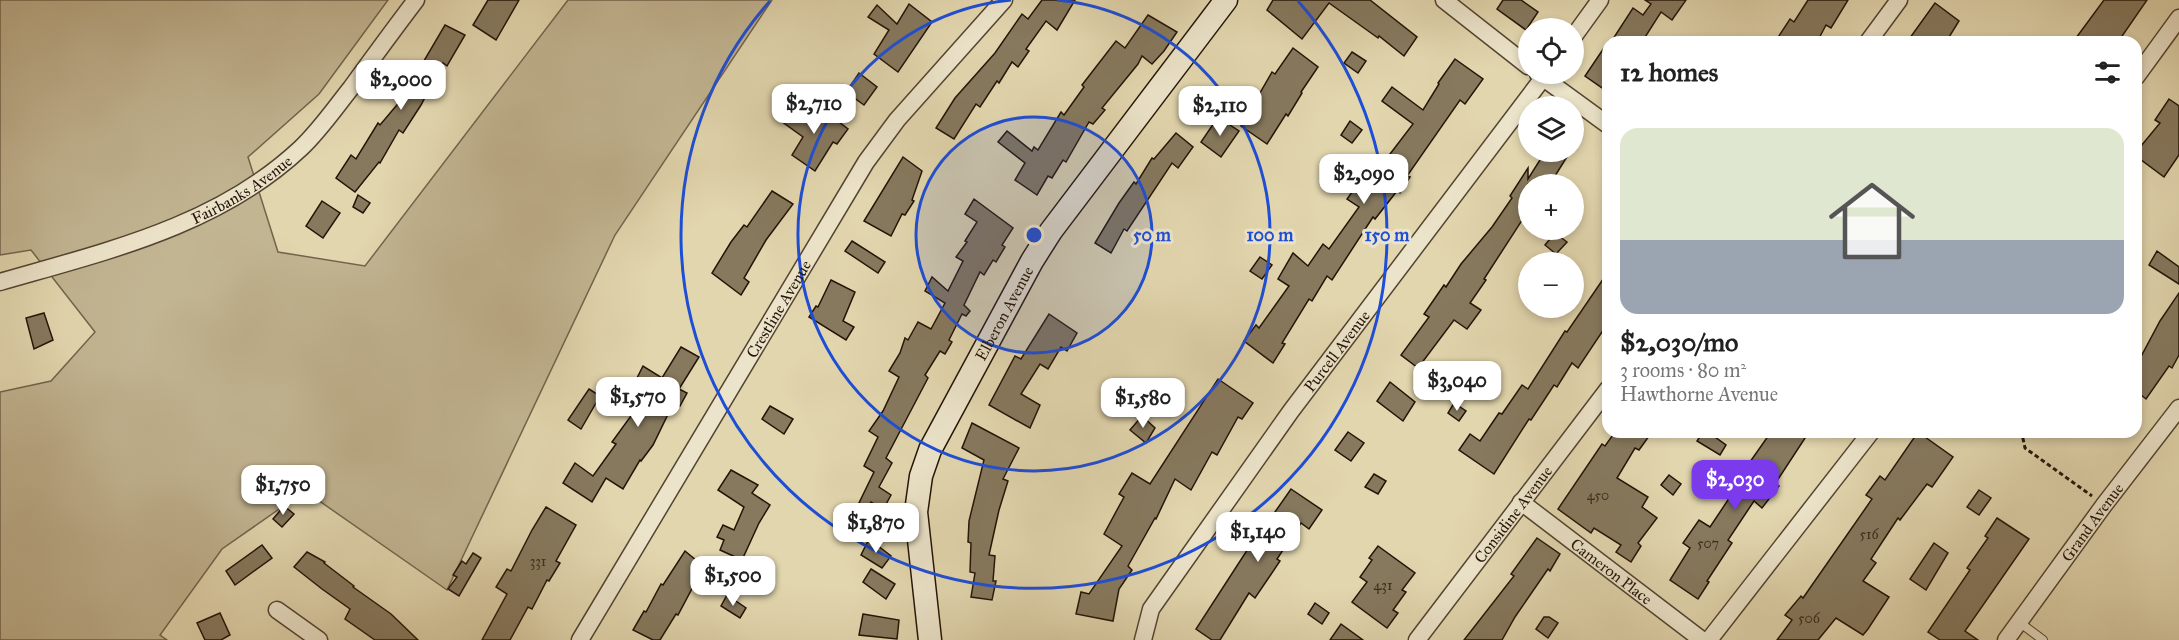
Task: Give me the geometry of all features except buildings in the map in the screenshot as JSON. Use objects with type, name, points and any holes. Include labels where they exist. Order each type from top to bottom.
[{"type":"street","name":"Fairbanks Avenue","points":[[0,282],[128,245],[185,224],[237,197],[280,166],[322,126],[416,0]]},
{"type":"street","name":"Crestline Avenue","points":[[580,640],[866,162],[897,120],[1004,0]]},
{"type":"street","name":"Elberon Avenue","points":[[930,640],[916,512],[921,476],[930,450],[1021,281],[1051,231],[1226,0]]},
{"type":"street","points":[[1444,0],[1518,58]]},
{"type":"street","points":[[1584,22],[1600,0]]},
{"type":"street","points":[[1872,36],[1899,0]]},
{"type":"street","points":[[2142,69],[2179,18]]},
{"type":"street","name":"Purcell Avenue","points":[[1143,640],[1151,609],[1285,420],[1535,84]]},
{"type":"street","points":[[1554,84],[1602,120]]},
{"type":"street","name":"Considine Avenue","points":[[1417,640],[1602,397]]},
{"type":"street","name":"Grand Avenue","points":[[2006,640],[2104,505],[2179,408]]},
{"type":"street","points":[[1709,640],[1866,438]]},
{"type":"street","name":"Cameron Place","points":[[1521,502],[1702,640]]},
{"type":"street","points":[[277,610],[319,640]]},
{"type":"lane","points":[[2019,622],[2043,640]]},
{"type":"path","points":[[2023,438],[2025,448],[2104,505]]},
{"type":"shaded area","points":[[0,0],[388,0],[319,94],[248,157],[278,252],[365,266],[568,0],[772,0],[615,235],[447,590],[305,491],[222,549],[160,635],[167,640],[0,640],[0,392],[51,381],[95,332],[31,250],[0,255]]}]
